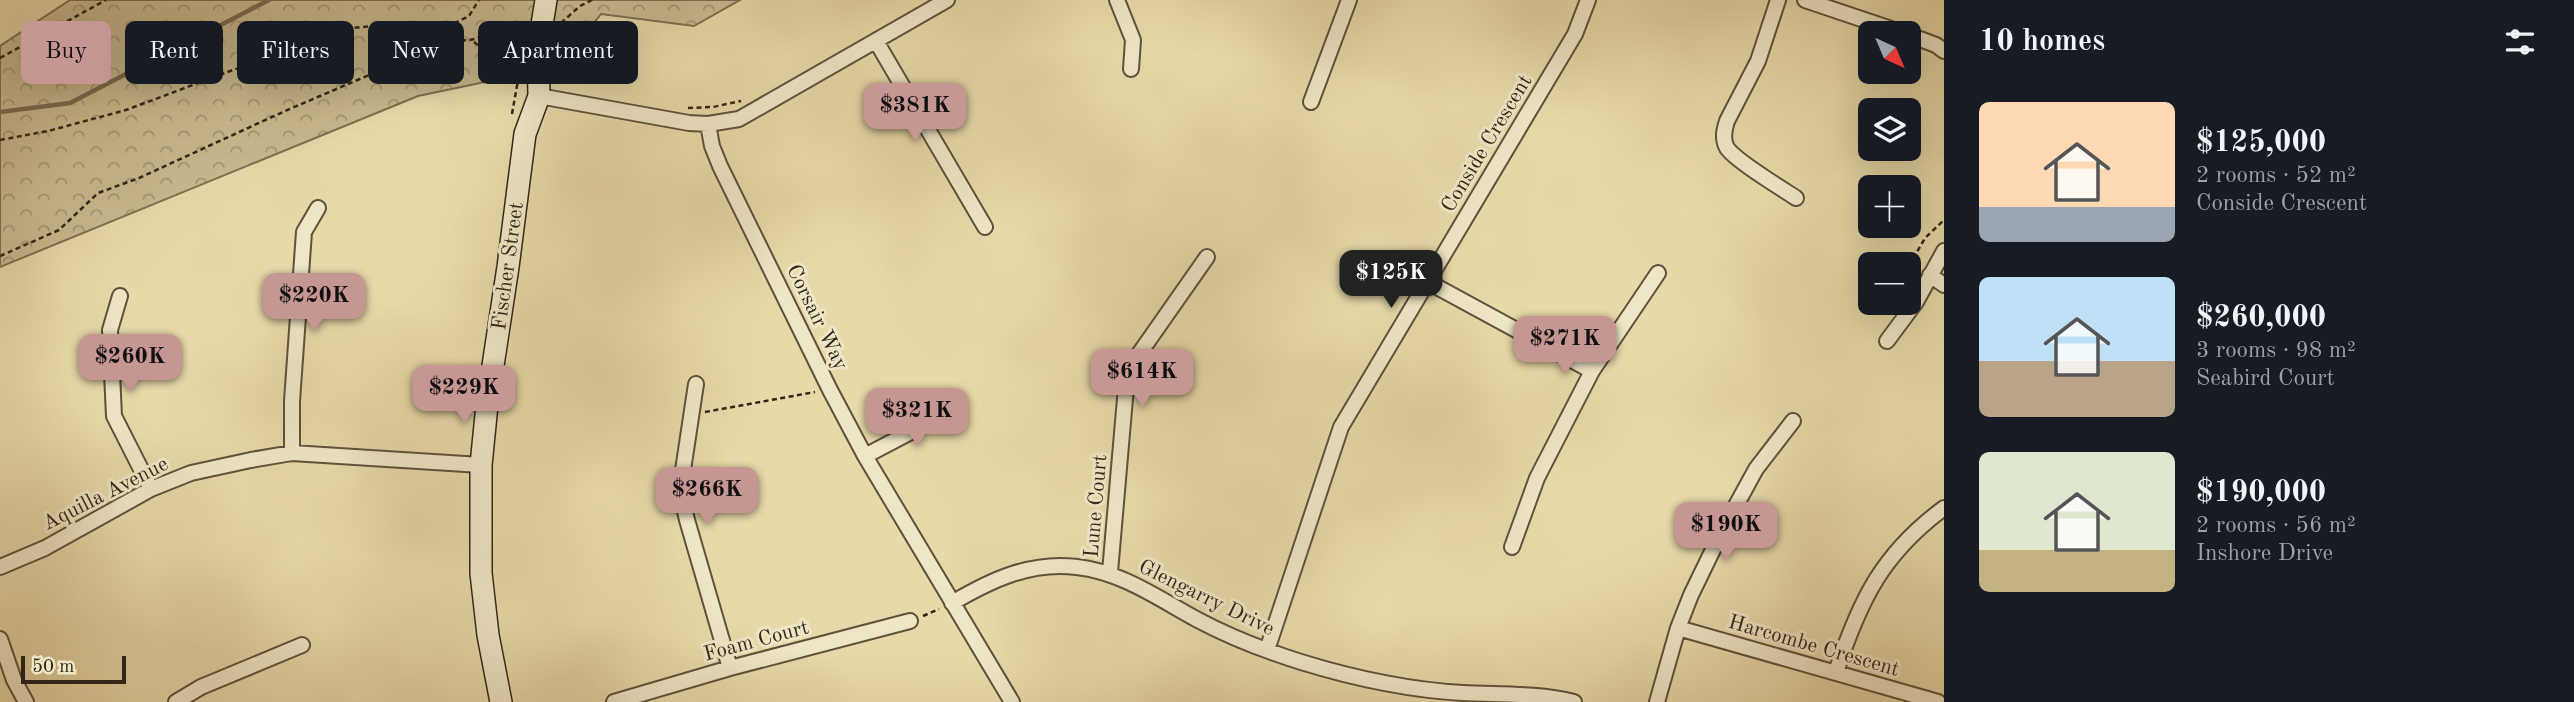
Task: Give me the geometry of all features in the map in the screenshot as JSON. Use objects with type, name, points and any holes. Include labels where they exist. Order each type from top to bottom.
[{"type":"street","name":"Fischer Street","points":[[536,21],[546,0]]},
{"type":"street","points":[[539,96],[689,123],[708,124],[739,118],[947,0]]},
{"type":"street","points":[[1117,0],[1133,40],[1131,69]]},
{"type":"street","points":[[1311,102],[1349,0]]},
{"type":"street","name":"Conside Crescent","points":[[1267,650],[1341,428],[1575,34],[1588,0]]},
{"type":"street","points":[[1778,0],[1758,61],[1727,121],[1724,140],[1733,154],[1796,198]]},
{"type":"street","points":[[1805,0],[1867,21]]},
{"type":"street","points":[[1922,39],[1936,44],[1944,51]]},
{"type":"street","points":[[876,41],[985,227]]},
{"type":"street","name":"Fischer Street","points":[[501,702],[488,635],[481,573],[481,465],[525,134],[539,96],[539,84]]},
{"type":"street","name":"Corsair Way","points":[[708,124],[712,146],[720,166],[830,390],[865,456],[1012,702]]},
{"type":"street","points":[[292,453],[292,401],[304,232],[318,208]]},
{"type":"street","points":[[1887,341],[1916,302],[1944,251]]},
{"type":"street","name":"Lune Court","points":[[1110,572],[1126,387],[1132,364],[1207,257]]},
{"type":"street","points":[[1512,547],[1537,478],[1592,371],[1658,273]]},
{"type":"street","points":[[1930,275],[1944,285]]},
{"type":"street","points":[[1428,282],[1592,371]]},
{"type":"street","points":[[120,296],[110,330],[114,416],[151,489]]},
{"type":"street","points":[[696,384],[680,490],[730,668]]},
{"type":"street","points":[[865,456],[923,425],[940,405]]},
{"type":"street","points":[[1657,702],[1678,628],[1691,595],[1756,469],[1793,421]]},
{"type":"street","name":"Aquilla Avenue","points":[[0,567],[45,548],[151,489],[191,473],[292,453],[481,465]]},
{"type":"street","points":[[1836,672],[1849,632],[1865,597],[1889,558],[1917,528],[1944,508]]},
{"type":"street","name":"Glengarry Drive","points":[[952,603],[992,580],[1035,568],[1074,566],[1110,572],[1200,621],[1312,666],[1463,698],[1511,694],[1574,702]]},
{"type":"street","name":"Foam Court","points":[[614,702],[730,668],[911,621]]},
{"type":"street","name":"Harcombe Crescent","points":[[1678,628],[1938,702]]},
{"type":"street","points":[[0,639],[14,680],[26,702]]},
{"type":"street","points":[[177,702],[201,687],[302,645]]},
{"type":"path","points":[[0,58],[106,0]]},
{"type":"path","points":[[459,21],[469,16],[479,0]]},
{"type":"path","points":[[563,21],[586,1],[592,0]]},
{"type":"path","points":[[0,140],[48,131],[126,110],[249,64],[316,32],[368,26]]},
{"type":"path","points":[[464,41],[478,39]]},
{"type":"path","points":[[474,41],[478,45]]},
{"type":"path","points":[[0,256],[59,230],[99,193],[139,178],[368,76]]},
{"type":"path","points":[[511,124],[517,84]]},
{"type":"path","points":[[686,108],[713,107],[740,101]]},
{"type":"path","points":[[1917,252],[1925,239],[1944,220]]},
{"type":"path","points":[[691,415],[830,390]]},
{"type":"path","points":[[911,621],[952,603]]},
{"type":"green space","points":[[70,0],[740,0],[694,26],[601,14],[596,21],[478,21],[478,83],[418,96],[0,267],[0,46],[21,32],[21,84],[111,84],[111,21],[38,21]]},
{"type":"waterway","points":[[0,112],[70,103],[269,0]]}]
